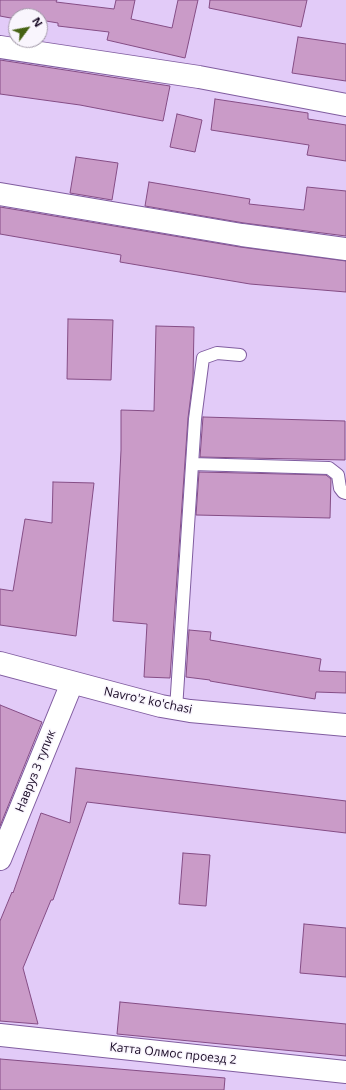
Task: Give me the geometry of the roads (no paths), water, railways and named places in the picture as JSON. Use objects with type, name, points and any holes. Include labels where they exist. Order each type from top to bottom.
[{"type":"street","points":[[0,47],[200,77],[346,105]]},
{"type":"street","points":[[0,194],[242,235],[346,249]]},
{"type":"street","name":"Navro'z ko'chasi","points":[[0,663],[130,699],[176,709],[346,725]]},
{"type":"street","name":"Навруз 3 тупик","points":[[0,859],[72,683]]},
{"type":"street","name":"Катта Олмос проезд 2","points":[[0,1035],[346,1072]]},
{"type":"lane","points":[[176,709],[195,419],[203,358],[217,353],[240,356]]},
{"type":"lane","points":[[192,464],[329,468],[338,475],[340,488],[346,493]]}]
